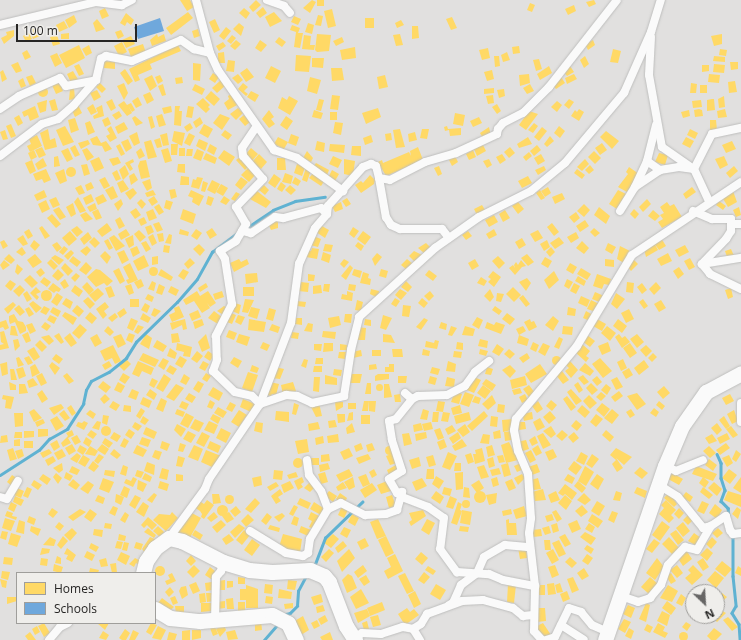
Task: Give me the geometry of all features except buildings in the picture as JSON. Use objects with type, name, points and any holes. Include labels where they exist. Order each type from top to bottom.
[{"type":"highway","points":[[606,636],[665,466],[682,426],[706,392],[741,373]]},
{"type":"highway","points":[[143,572],[146,561],[155,548],[169,538],[182,541],[223,562],[249,570],[272,572],[310,570],[324,576],[330,582],[346,626],[355,640]]},
{"type":"highway","points":[[156,610],[170,618],[215,621],[272,615],[288,623],[296,640]]},
{"type":"street","points":[[0,26],[96,2],[122,5],[132,0]]},
{"type":"street","points":[[196,0],[210,53],[218,70],[256,127],[274,150],[297,158],[343,191]]},
{"type":"street","points":[[380,178],[390,180],[425,162],[456,154],[497,134],[498,128],[503,123],[523,113],[549,87],[617,0]]},
{"type":"street","points":[[260,404],[286,395],[297,396],[312,403],[344,396],[353,336],[359,317],[449,238],[479,217],[531,191],[564,163],[624,93],[651,32],[661,0]]},
{"type":"street","points":[[273,1],[284,6],[290,13]]},
{"type":"street","points":[[651,32],[649,75],[656,124],[662,147],[694,169],[709,201]]},
{"type":"street","points":[[0,156],[42,124],[58,119],[96,80],[101,59],[110,55],[122,61],[132,60],[181,40],[194,50],[210,53]]},
{"type":"street","points":[[0,109],[25,93],[60,78],[66,86],[96,80]]},
{"type":"street","points":[[620,211],[635,188],[647,161],[656,124]]},
{"type":"street","points":[[256,127],[242,148],[243,156],[263,179],[236,207],[246,224],[236,241],[220,252],[225,259],[232,304],[216,336],[217,360],[213,371],[235,392],[252,396],[260,404]]},
{"type":"street","points":[[694,169],[712,134],[741,128]]},
{"type":"street","points":[[647,161],[660,170]]},
{"type":"street","points":[[169,538],[205,489],[209,479],[260,404],[292,323],[299,264],[305,246],[327,214],[328,206],[363,168],[371,164],[376,166],[380,178],[386,217],[391,225],[400,229],[442,229],[449,238]]},
{"type":"street","points":[[635,188],[660,170],[679,167],[694,169]]},
{"type":"street","points":[[542,640],[534,631],[533,616],[535,586],[530,547],[528,474],[518,451],[514,430],[516,419],[577,346],[632,255],[693,211],[741,182]]},
{"type":"street","points":[[242,231],[251,233],[267,221],[299,212],[321,208],[327,214]]},
{"type":"street","points":[[693,211],[712,219],[731,219],[737,224],[702,264]]},
{"type":"street","points":[[702,264],[741,258]]},
{"type":"street","points":[[702,264],[710,274],[741,288]]},
{"type":"street","points":[[310,570],[304,563],[308,553],[310,539],[328,508],[341,503],[354,508],[365,515],[386,514],[397,510],[402,497],[402,492],[397,493],[389,479],[402,471],[392,440],[389,421],[396,419],[412,399],[418,396],[447,395],[465,386],[475,372],[489,361]]},
{"type":"street","points":[[405,393],[412,399]]},
{"type":"street","points":[[741,403],[741,422]]},
{"type":"street","points":[[307,460],[309,475],[321,490],[328,508]]},
{"type":"street","points":[[665,466],[676,471],[703,460]]},
{"type":"street","points":[[0,497],[7,499],[18,481]]},
{"type":"street","points":[[659,485],[678,497],[703,528],[712,526]]},
{"type":"street","points":[[402,497],[440,514],[444,518],[444,526],[440,541],[443,555],[457,572],[477,573],[535,586]]},
{"type":"street","points":[[621,596],[638,602],[650,598],[661,585],[668,565],[685,547],[697,550],[712,526],[726,516],[733,534],[741,532]]},
{"type":"street","points":[[250,531],[286,553],[303,556],[308,553]]},
{"type":"street","points":[[346,626],[357,637],[362,633],[381,634],[403,627],[413,629],[421,624],[427,614],[453,603],[461,585],[477,573],[484,557],[505,545],[530,547]]},
{"type":"street","points":[[215,621],[216,577],[221,571],[223,562]]},
{"type":"street","points":[[444,607],[462,601],[483,600],[513,608],[523,616],[533,616]]},
{"type":"street","points":[[546,640],[555,636],[569,608],[581,612],[606,636]]},
{"type":"street","points":[[49,640],[60,627],[66,624]]},
{"type":"street","points":[[560,625],[584,640]]},
{"type":"street","points":[[413,629],[420,640]]},
{"type":"waterway","points":[[248,227],[273,210],[295,201],[325,197]]},
{"type":"waterway","points":[[0,475],[39,450],[49,439],[67,429],[83,404],[86,390],[91,381],[109,372],[126,358],[136,342],[177,302],[197,279],[212,252],[237,233]]},
{"type":"waterway","points":[[717,454],[721,463],[721,478],[725,490],[721,501],[728,508],[729,517]]},
{"type":"waterway","points":[[315,564],[325,538],[362,502]]},
{"type":"waterway","points":[[733,535],[733,576],[736,606],[732,613],[739,624],[740,640]]},
{"type":"waterway","points":[[286,614],[290,613],[297,606],[298,591],[306,576]]},
{"type":"waterway","points":[[264,640],[278,624]]}]
